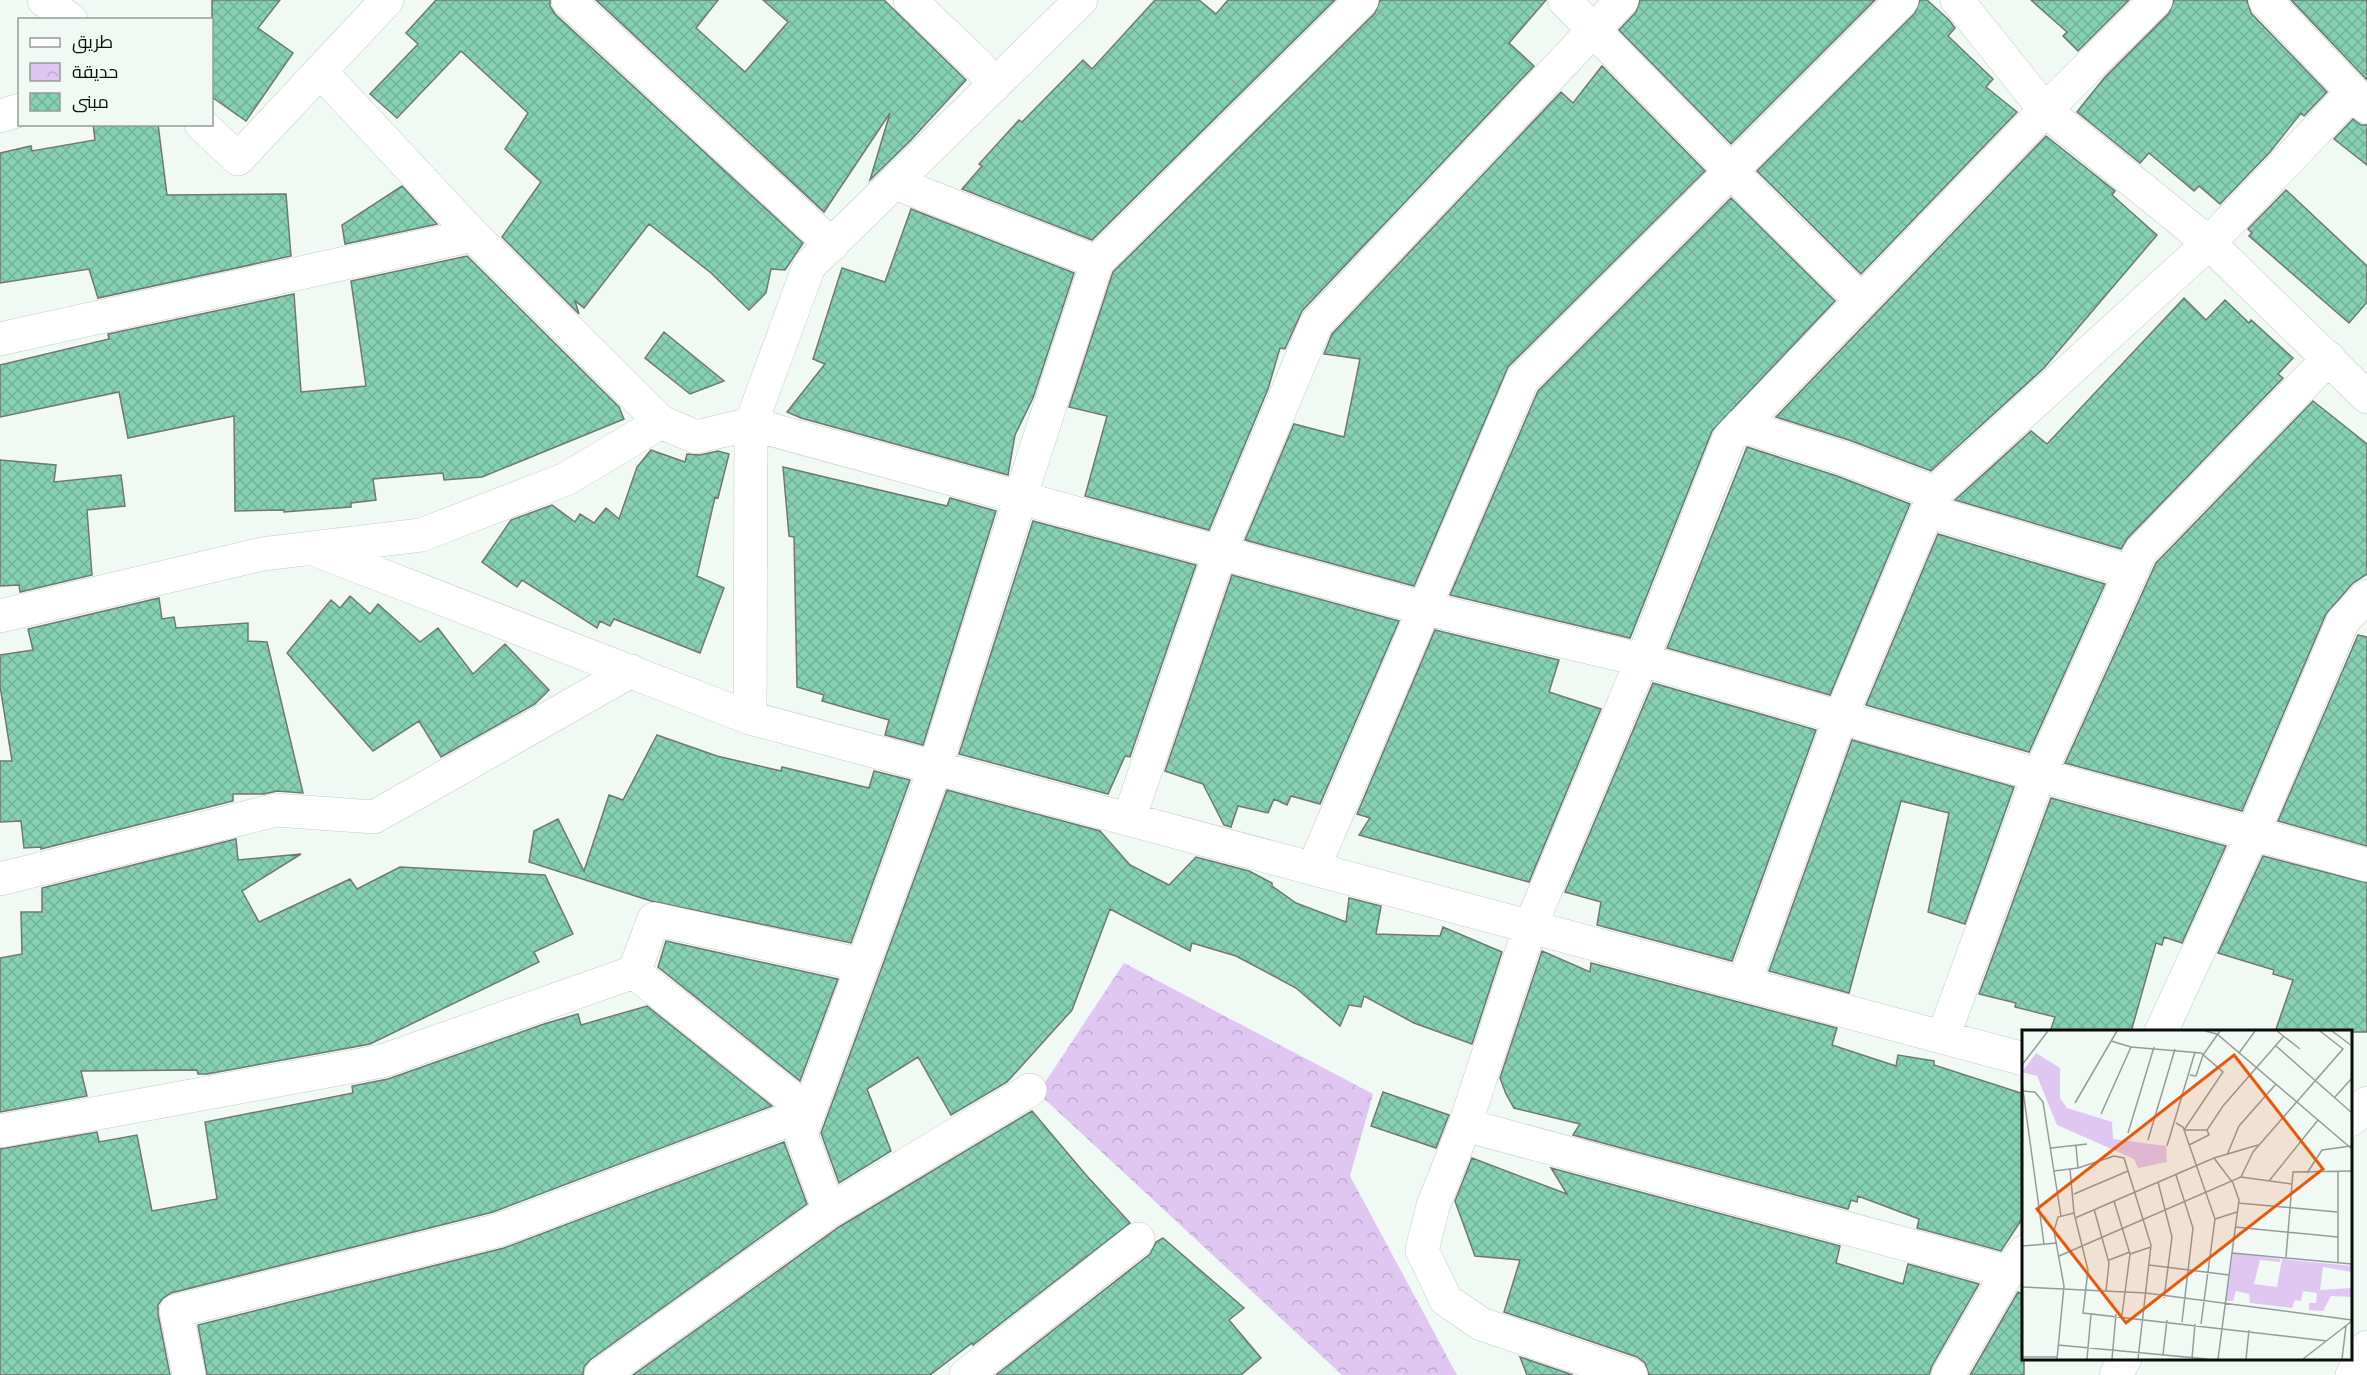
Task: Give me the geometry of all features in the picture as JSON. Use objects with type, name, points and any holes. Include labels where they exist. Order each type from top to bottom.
[{"type":"street","points":[[44,0],[68,18]]},
{"type":"street","points":[[203,126],[238,159],[387,0]]},
{"type":"street","points":[[568,0],[832,245]]},
{"type":"street","points":[[910,0],[980,67],[994,86]]},
{"type":"street","points":[[750,718],[751,424],[809,266],[1081,0]]},
{"type":"street","points":[[829,1211],[801,1133],[935,768],[1097,262],[1362,0]]},
{"type":"street","points":[[1564,0],[1862,301]]},
{"type":"street","points":[[1129,819],[1220,552],[1316,324],[1593,28],[1622,0]]},
{"type":"street","points":[[1313,869],[1522,380],[1902,0]]},
{"type":"street","points":[[1957,0],[2045,110],[2209,243],[2367,397]]},
{"type":"street","points":[[1631,1375],[1481,1324],[1446,1300],[1422,1250],[1433,1206],[1465,1125],[1530,927],[1642,660],[1729,438],[2045,110],[2156,0]]},
{"type":"street","points":[[1744,984],[1840,716],[1932,502],[2359,100],[2265,0]]},
{"type":"street","points":[[320,71],[473,235],[661,422],[696,437],[751,424],[1423,608],[1642,660],[2038,775],[2367,865]]},
{"type":"street","points":[[0,117],[18,111]]},
{"type":"street","points":[[895,183],[1097,262]]},
{"type":"street","points":[[0,339],[473,235]]},
{"type":"street","points":[[1943,1037],[2038,775],[2140,552],[2328,358]]},
{"type":"street","points":[[0,616],[262,554],[421,536],[566,479],[661,422]]},
{"type":"street","points":[[1741,425],[1843,458],[1932,502],[2131,572]]},
{"type":"street","points":[[311,548],[750,718],[2022,1058]]},
{"type":"street","points":[[2162,1030],[2253,833],[2343,621],[2367,596]]},
{"type":"street","points":[[0,879],[276,810],[374,817],[631,671]]},
{"type":"street","points":[[634,972],[654,919],[862,965]]},
{"type":"street","points":[[634,972],[809,1112]]},
{"type":"street","points":[[0,1131],[382,1060],[634,972]]},
{"type":"street","points":[[601,1375],[829,1211],[1030,1090]]},
{"type":"street","points":[[2352,1119],[2362,1112],[2367,1103]]},
{"type":"street","points":[[189,1375],[176,1311],[499,1230],[809,1112]]},
{"type":"street","points":[[1465,1125],[2016,1262],[1948,1375]]},
{"type":"street","points":[[966,1375],[1138,1239]]},
{"type":"street","points":[[2352,1375],[2367,1347]]},
{"type":"street","points":[[2116,1375],[2124,1360]]},
{"type":"green space","points":[[1124,963],[1373,1094],[1350,1176],[1457,1375],[1342,1375],[1038,1093]]},
{"type":"building","points":[[212,0],[280,0],[258,28],[293,53],[246,121],[213,98]]},
{"type":"building","points":[[436,0],[550,0],[550,6],[555,14],[803,243],[785,270],[771,269],[766,293],[749,310],[711,273],[649,224],[584,308],[575,301],[579,314],[502,237],[541,182],[505,149],[528,113],[461,51],[397,118],[370,94],[418,44],[406,33]]},
{"type":"building","points":[[596,0],[718,0],[696,28],[745,72],[788,22],[763,0],[884,0],[966,80],[911,140],[870,180],[890,113],[824,212]]},
{"type":"building","points":[[1155,0],[1199,0],[1216,14],[1228,0],[1335,0],[1092,240],[962,189],[982,166],[979,164],[1019,120],[1022,122],[1083,60],[1092,69]]},
{"type":"building","points":[[1380,0],[1546,0],[1509,43],[1534,66],[1302,311],[1285,349],[1280,348],[1268,389],[1209,530],[1085,496],[1107,416],[1069,407],[1113,272],[1375,13]]},
{"type":"building","points":[[1640,0],[1875,0],[1731,144],[1619,30],[1636,12]]},
{"type":"building","points":[[1920,0],[1927,0],[1949,20],[1955,28],[1948,36],[1993,79],[1986,87],[2017,112],[1861,274],[1757,171],[1915,13]]},
{"type":"building","points":[[2031,0],[2129,0],[2078,51],[2063,36],[2067,32]]},
{"type":"building","points":[[2174,0],[2247,0],[2251,13],[2327,92],[2304,116],[2301,113],[2270,152],[2220,204],[2199,186],[2194,191],[2149,153],[2140,163],[2077,112],[2105,77],[2169,13]]},
{"type":"building","points":[[2291,0],[2367,0],[2367,80]]},
{"type":"building","points":[[1602,66],[1705,171],[1508,367],[1414,586],[1245,540],[1294,424],[1344,437],[1360,359],[1324,354],[1332,334],[1561,92],[1573,103]]},
{"type":"building","points":[[2353,119],[2361,125],[2367,125],[2367,165],[2334,139]]},
{"type":"building","points":[[93,126],[158,126],[167,195],[286,194],[291,256],[98,298],[89,269],[0,283],[0,153],[31,146],[32,151],[95,140]]},
{"type":"building","points":[[2046,136],[2115,191],[2112,195],[2157,235],[2044,368],[1931,471],[1849,440],[1776,417]]},
{"type":"building","points":[[402,186],[437,224],[345,244],[342,225]]},
{"type":"building","points":[[2286,190],[2367,266],[2367,302],[2349,323],[2249,236],[2252,233],[2248,229]]},
{"type":"building","points":[[1731,198],[1835,301],[1712,431],[1630,638],[1450,595],[1538,391]]},
{"type":"building","points":[[911,209],[1074,273],[1033,398],[1015,435],[1008,475],[801,418],[787,412],[825,364],[813,359],[842,268],[885,282]]},
{"type":"building","points":[[467,256],[619,407],[624,419],[482,477],[444,480],[443,473],[373,479],[376,500],[351,503],[351,507],[284,512],[284,510],[235,511],[234,416],[128,438],[119,392],[0,417],[0,365],[109,339],[108,334],[294,294],[301,392],[366,386],[351,281]]},
{"type":"building","points":[[2184,298],[2206,320],[2225,300],[2249,323],[2251,320],[2293,358],[2278,374],[2283,378],[2127,539],[2121,549],[1955,500],[2031,431],[2047,444]]},
{"type":"building","points":[[664,332],[724,381],[690,394],[645,358]]},
{"type":"building","points":[[2313,401],[2367,444],[2367,574],[2353,583],[2326,614],[2242,811],[2065,763],[2156,563]]},
{"type":"building","points":[[1747,447],[1837,476],[1910,504],[1830,695],[1667,648]]},
{"type":"building","points":[[651,450],[685,462],[687,454],[700,455],[718,451],[729,454],[718,498],[715,497],[697,576],[724,588],[700,653],[614,619],[610,626],[600,621],[597,628],[522,580],[517,587],[482,562],[511,520],[552,505],[575,522],[580,514],[594,523],[606,508],[619,519],[637,467]]},
{"type":"building","points":[[0,460],[56,465],[54,482],[121,475],[125,506],[87,510],[92,575],[20,592],[19,585],[0,586]]},
{"type":"building","points":[[783,467],[947,506],[950,498],[996,511],[923,745],[885,735],[889,720],[822,701],[824,695],[797,687],[794,537],[789,536]]},
{"type":"building","points":[[1033,521],[1196,565],[1130,757],[1125,756],[1108,794],[959,754]]},
{"type":"building","points":[[1938,534],[2105,584],[2029,752],[1866,705]]},
{"type":"building","points":[[1232,575],[1399,621],[1320,804],[1291,796],[1287,805],[1274,799],[1268,813],[1238,806],[1231,827],[1224,825],[1203,784],[1165,771]]},
{"type":"building","points":[[350,596],[370,614],[378,604],[420,642],[438,628],[473,674],[505,644],[549,690],[535,704],[441,757],[419,721],[373,751],[287,653],[331,600],[340,608]]},
{"type":"building","points":[[159,598],[162,619],[174,617],[176,628],[248,623],[248,641],[267,642],[303,793],[277,791],[264,794],[233,794],[233,801],[41,849],[41,847],[24,848],[21,821],[0,822],[0,761],[12,761],[0,686],[0,655],[33,650],[28,629]]},
{"type":"building","points":[[1435,630],[1559,660],[1549,692],[1601,709],[1529,882],[1359,835],[1370,818],[1357,814]]},
{"type":"building","points":[[2358,635],[2367,637],[2367,846],[2278,821]]},
{"type":"building","points":[[1653,683],[1816,730],[1732,961],[1597,925],[1601,902],[1565,892]]},
{"type":"building","points":[[657,735],[717,756],[781,771],[782,767],[869,788],[874,771],[910,780],[851,943],[651,901],[529,862],[534,831],[558,819],[584,871],[609,795],[623,800]]},
{"type":"building","points":[[1852,740],[2014,787],[1965,924],[1928,912],[1949,813],[1901,801],[1849,993],[1769,971]]},
{"type":"building","points":[[947,790],[1100,831],[1130,865],[1169,885],[1196,857],[1249,871],[1272,883],[1272,886],[1296,903],[1346,922],[1349,898],[1381,906],[1376,934],[1440,936],[1443,927],[1502,952],[1472,1044],[1414,1023],[1364,996],[1361,1007],[1349,1005],[1340,1026],[1296,988],[1236,956],[1192,943],[1190,951],[1110,909],[1072,1010],[1007,1082],[951,1115],[918,1057],[867,1089],[891,1151],[839,1183],[821,1133]]},
{"type":"building","points":[[2051,798],[2226,846],[2182,943],[2164,937],[2162,945],[2156,943],[2132,1030],[2051,1030],[2055,1017],[2015,1007],[2016,1003],[1979,994]]},
{"type":"building","points":[[236,839],[238,860],[301,854],[242,891],[259,922],[350,879],[357,889],[400,867],[545,875],[573,934],[534,952],[539,962],[370,1044],[207,1074],[198,1074],[197,1070],[81,1071],[87,1096],[0,1112],[0,958],[22,954],[21,912],[42,912],[42,888]]},
{"type":"building","points":[[2263,856],[2367,883],[2367,1032],[2276,1030],[2293,980],[2273,974],[2274,970],[2218,953]]},
{"type":"building","points":[[666,941],[838,979],[800,1081],[658,967]]},
{"type":"building","points":[[1542,951],[1590,972],[1591,963],[1837,1028],[1832,1045],[1896,1066],[1898,1055],[1934,1061],[1934,1065],[2022,1093],[2022,1219],[2001,1251],[1917,1228],[1919,1219],[1858,1196],[1857,1202],[1851,1200],[1848,1209],[1573,1135],[1580,1124],[1514,1108],[1500,1078]]},
{"type":"building","points":[[647,1006],[772,1106],[493,1212],[171,1293],[158,1305],[170,1375],[0,1375],[0,1149],[97,1132],[99,1142],[137,1135],[152,1211],[217,1199],[205,1122],[353,1093],[352,1086],[388,1079],[578,1014],[581,1025]]},
{"type":"building","points":[[1383,1092],[1449,1115],[1436,1148],[1371,1126]]},
{"type":"building","points":[[1032,1111],[1130,1223],[973,1345],[972,1343],[930,1375],[633,1375],[839,1227]]},
{"type":"building","points":[[784,1142],[807,1204],[590,1360],[584,1367],[583,1375],[207,1375],[198,1325],[504,1248]]},
{"type":"building","points":[[1472,1158],[1567,1194],[1551,1168],[1840,1246],[1836,1263],[1903,1284],[1908,1264],[1979,1284],[1929,1375],[1649,1375],[1645,1363],[1637,1357],[1504,1312],[1520,1260],[1475,1256],[1455,1201]]},
{"type":"building","points":[[1163,1238],[1244,1308],[1229,1320],[1261,1358],[1241,1375],[996,1375],[1150,1254],[1156,1242]]},
{"type":"building","points":[[2018,1292],[2022,1294],[2024,1375],[1970,1375]]},
{"type":"building","points":[[1520,1357],[1573,1375],[1527,1375]]}]
